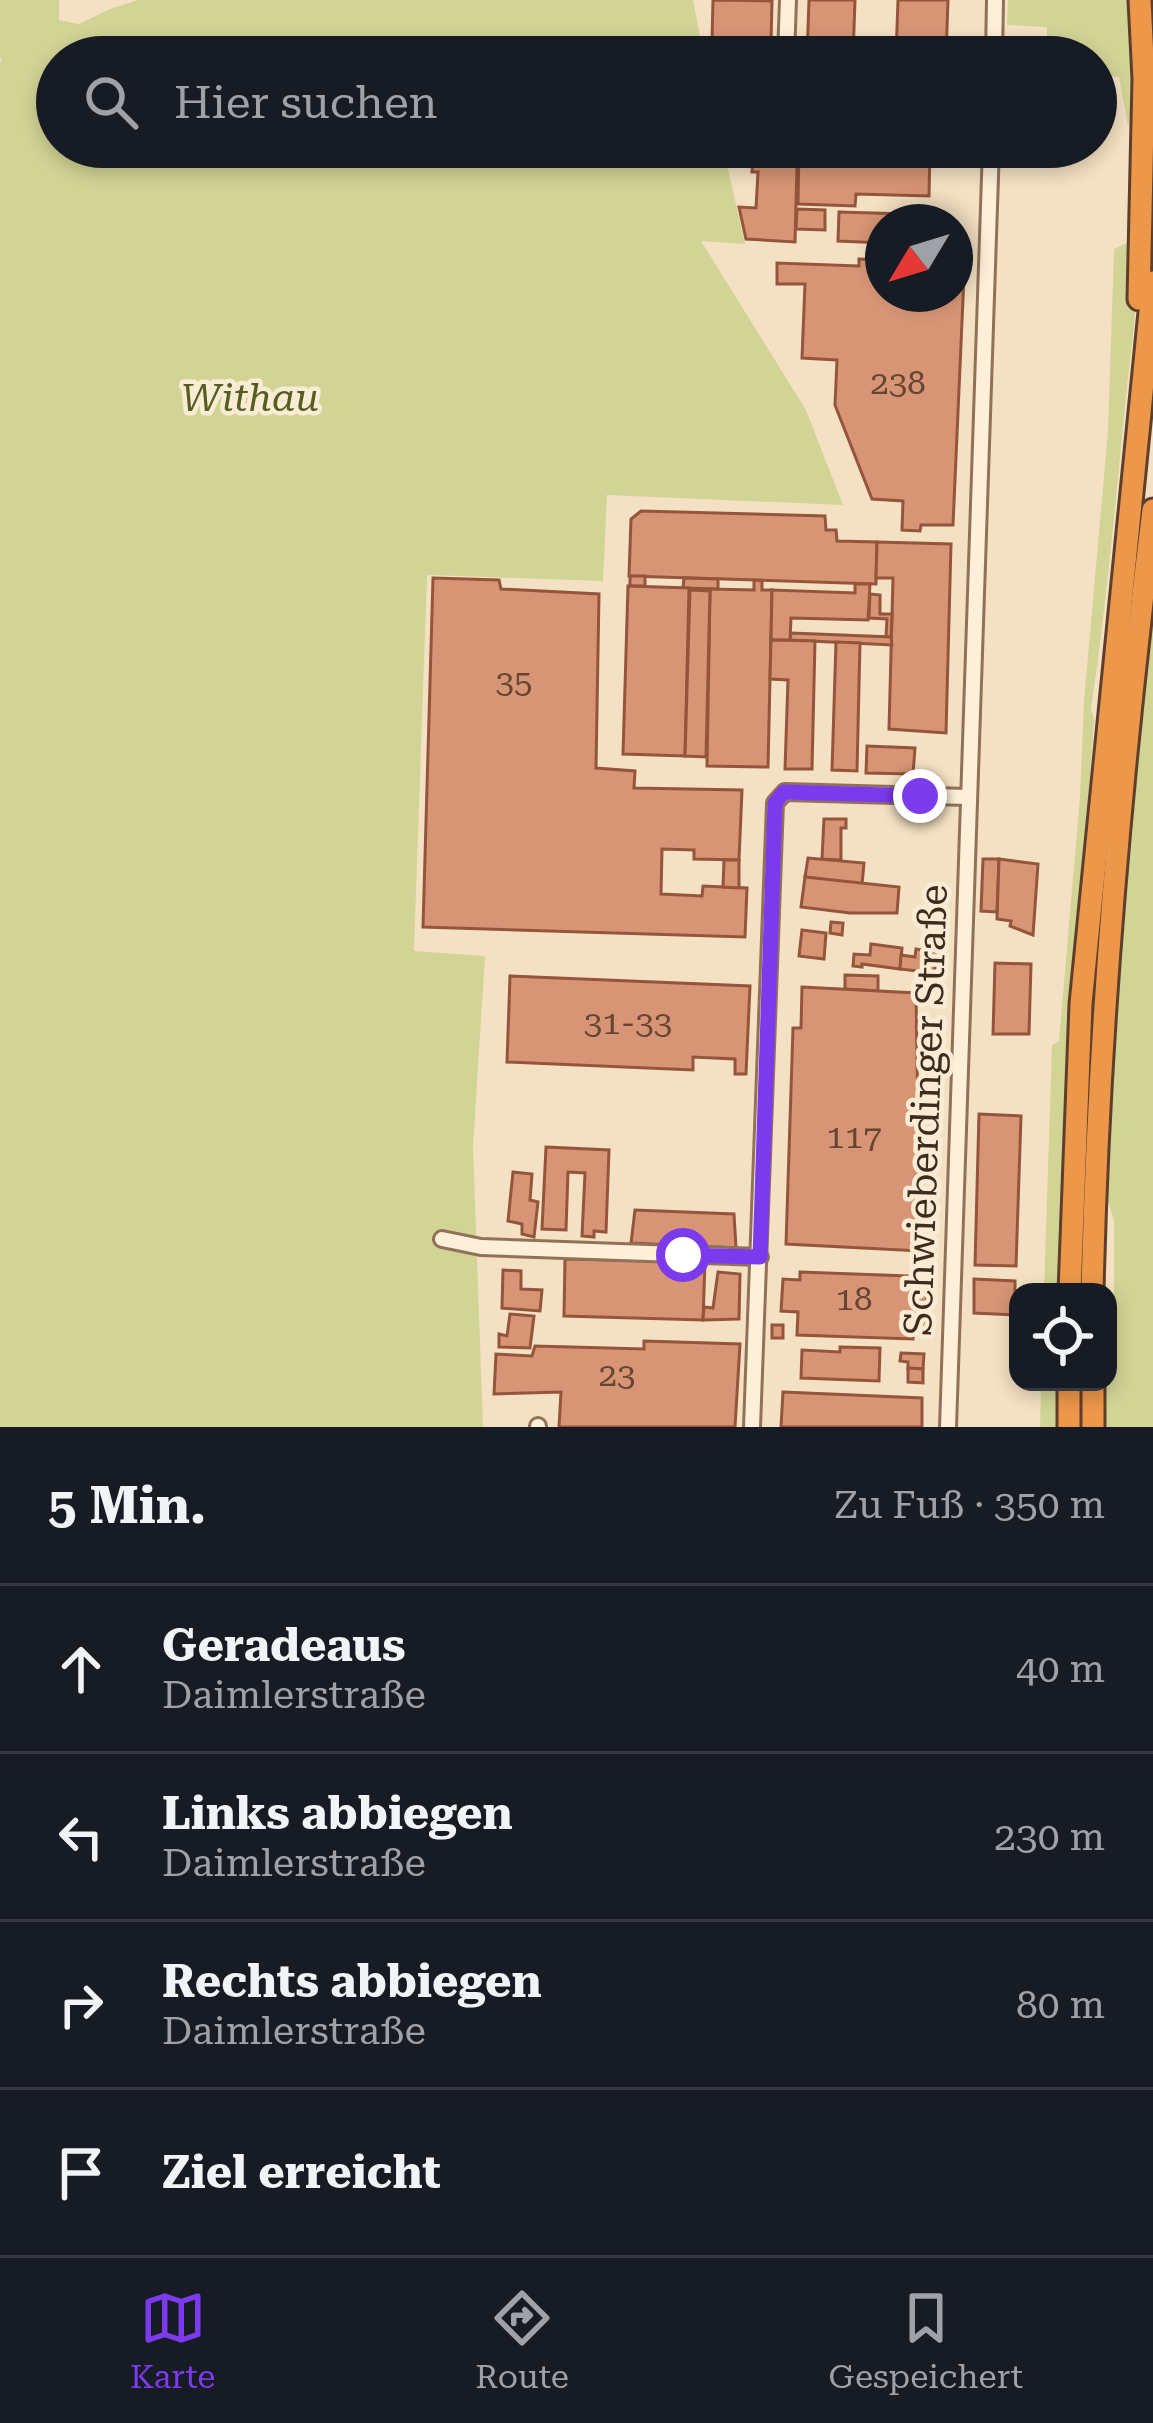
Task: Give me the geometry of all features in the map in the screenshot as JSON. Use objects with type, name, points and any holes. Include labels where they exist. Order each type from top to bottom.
[{"type":"highway","points":[[1140,0],[1143,171],[1136,349],[1142,389]]},
{"type":"highway","points":[[1070,1283],[1081,1004],[1153,281]]},
{"type":"highway","points":[[1092,1283],[1105,1005],[1153,510]]},
{"type":"highway","points":[[1069,1427],[1070,1391]]},
{"type":"highway","points":[[1093,1391],[1093,1427]]},
{"type":"street","points":[[787,36],[788,0]]},
{"type":"street","points":[[994,36],[995,0]]},
{"type":"street","name":"Schwieberdinger Straße","points":[[948,1427],[990,168]]},
{"type":"street","points":[[752,1427],[775,803],[784,792],[968,797]]},
{"type":"street","points":[[442,1239],[472,1247],[760,1257]]},
{"type":"green space","name":"Withau","points":[[0,0],[59,0],[59,20],[79,24],[138,0],[693,0],[700,36],[36,36],[36,168],[728,168],[745,244],[701,241],[806,410],[843,505],[607,495],[603,581],[427,575],[414,951],[485,956],[473,1147],[483,1427],[0,1427]]},
{"type":"green space","points":[[1008,0],[1130,0],[1137,80],[1128,126],[1117,77],[1117,36],[1047,36],[1047,27],[1007,25]]},
{"type":"green space","points":[[1133,240],[1135,312],[1091,709],[1061,1283],[1044,1283],[1052,1045],[1059,1041],[1080,797],[1108,431],[1114,249]]},
{"type":"green space","points":[[1153,617],[1153,1427],[1103,1427],[1102,1391],[1117,1391],[1114,1221],[1106,1195],[1134,794]]},
{"type":"green space","points":[[1041,1391],[1062,1391],[1062,1427],[1040,1427]]},
{"type":"building","points":[[713,0],[772,1],[771,36],[712,36]]},
{"type":"building","points":[[809,0],[855,0],[854,36],[808,36]]},
{"type":"building","points":[[898,0],[948,0],[947,36],[897,36]]},
{"type":"building","points":[[752,168],[797,168],[795,242],[746,239],[739,207],[756,208],[758,172]]},
{"type":"building","points":[[799,168],[930,168],[929,196],[856,194],[855,206],[798,204]]},
{"type":"building","points":[[797,209],[825,210],[825,230],[796,229]]},
{"type":"building","points":[[839,212],[865,213],[865,242],[838,241]]},
{"type":"building","points":[[859,259],[865,259],[865,312],[962,312],[953,525],[902,530],[903,501],[872,499],[835,405],[837,360],[802,358],[805,284],[777,284],[777,263],[859,266]]},
{"type":"building","points":[[641,511],[825,516],[826,530],[836,530],[837,541],[877,542],[876,584],[629,576],[631,519]]},
{"type":"building","points":[[877,542],[951,544],[946,733],[889,729],[893,578],[876,578]]},
{"type":"building","points":[[630,576],[645,576],[645,586],[630,586]]},
{"type":"building","points":[[433,578],[499,580],[501,589],[599,594],[596,768],[635,771],[634,788],[742,790],[739,860],[694,859],[694,850],[662,849],[661,894],[702,896],[703,886],[747,888],[745,937],[423,927]]},
{"type":"building","points":[[684,578],[718,579],[718,589],[683,588]]},
{"type":"building","points":[[754,580],[762,581],[762,590],[772,590],[768,767],[707,766],[710,591],[754,590]]},
{"type":"building","points":[[855,584],[870,584],[868,620],[791,618],[790,640],[771,640],[772,590],[855,593]]},
{"type":"building","points":[[628,586],[689,588],[685,756],[623,754]]},
{"type":"building","points":[[690,590],[710,591],[706,757],[685,756]]},
{"type":"building","points":[[870,594],[880,595],[880,614],[892,614],[891,637],[886,637],[887,619],[869,618]]},
{"type":"building","points":[[791,633],[891,637],[892,645],[790,640]]},
{"type":"building","points":[[771,640],[815,641],[812,769],[785,769],[788,680],[770,679]]},
{"type":"building","points":[[836,642],[860,643],[857,771],[832,770]]},
{"type":"building","points":[[867,746],[915,748],[913,774],[866,773]]},
{"type":"building","points":[[824,819],[846,819],[846,828],[841,828],[841,860],[822,859]]},
{"type":"building","points":[[808,858],[864,863],[862,885],[805,877]]},
{"type":"building","points":[[983,859],[999,859],[997,912],[981,911]]},
{"type":"building","points":[[999,859],[1038,864],[1033,935],[1010,926],[1011,921],[997,919]]},
{"type":"building","points":[[724,860],[739,860],[739,888],[723,887]]},
{"type":"building","points":[[805,877],[899,887],[897,913],[801,907]]},
{"type":"building","points":[[831,922],[843,923],[842,935],[830,933]]},
{"type":"building","points":[[802,930],[826,933],[824,959],[799,956]]},
{"type":"building","points":[[871,944],[902,948],[900,969],[853,966],[854,954],[870,955]]},
{"type":"building","points":[[929,947],[942,949],[934,973],[900,969],[901,955],[915,957],[916,949],[928,951]]},
{"type":"building","points":[[995,963],[1031,964],[1029,1034],[993,1034]]},
{"type":"building","points":[[845,975],[878,976],[878,991],[845,989]]},
{"type":"building","points":[[510,976],[750,986],[746,1074],[735,1074],[735,1059],[693,1057],[693,1070],[507,1062]]},
{"type":"building","points":[[802,987],[916,993],[920,1251],[786,1244],[793,1028],[801,1028]]},
{"type":"building","points":[[979,1114],[1021,1116],[1016,1266],[975,1265]]},
{"type":"building","points":[[546,1147],[609,1150],[606,1232],[582,1236],[585,1173],[568,1172],[566,1230],[542,1229]]},
{"type":"building","points":[[513,1172],[532,1174],[530,1200],[538,1202],[534,1237],[522,1234],[522,1224],[508,1221]]},
{"type":"building","points":[[635,1210],[734,1214],[736,1248],[631,1243]]},
{"type":"building","points":[[565,1259],[705,1262],[703,1320],[564,1316]]},
{"type":"building","points":[[503,1270],[521,1271],[521,1289],[542,1290],[540,1311],[502,1308]]},
{"type":"building","points":[[718,1272],[740,1274],[739,1319],[703,1320],[704,1307],[713,1308]]},
{"type":"building","points":[[800,1272],[915,1278],[915,1283],[927,1285],[926,1329],[913,1329],[913,1339],[797,1335],[798,1312],[781,1311],[783,1279],[800,1280]]},
{"type":"building","points":[[974,1279],[1015,1281],[1009,1283],[1009,1315],[974,1313]]},
{"type":"building","points":[[510,1314],[534,1316],[530,1348],[499,1347],[499,1334],[507,1336]]},
{"type":"building","points":[[772,1325],[783,1325],[783,1338],[772,1338]]},
{"type":"building","points":[[644,1341],[740,1344],[735,1427],[559,1427],[561,1392],[494,1394],[496,1354],[532,1356],[535,1346],[644,1349]]},
{"type":"building","points":[[840,1347],[880,1348],[879,1381],[801,1378],[802,1350],[840,1352]]},
{"type":"building","points":[[901,1353],[924,1354],[923,1369],[908,1368],[908,1362],[900,1361]]},
{"type":"building","points":[[908,1368],[923,1369],[923,1383],[908,1382]]},
{"type":"building","points":[[783,1392],[922,1398],[922,1427],[781,1427]]},
{"type":"route","points":[[683,1255],[760,1257],[775,803],[784,792],[920,796]]}]
